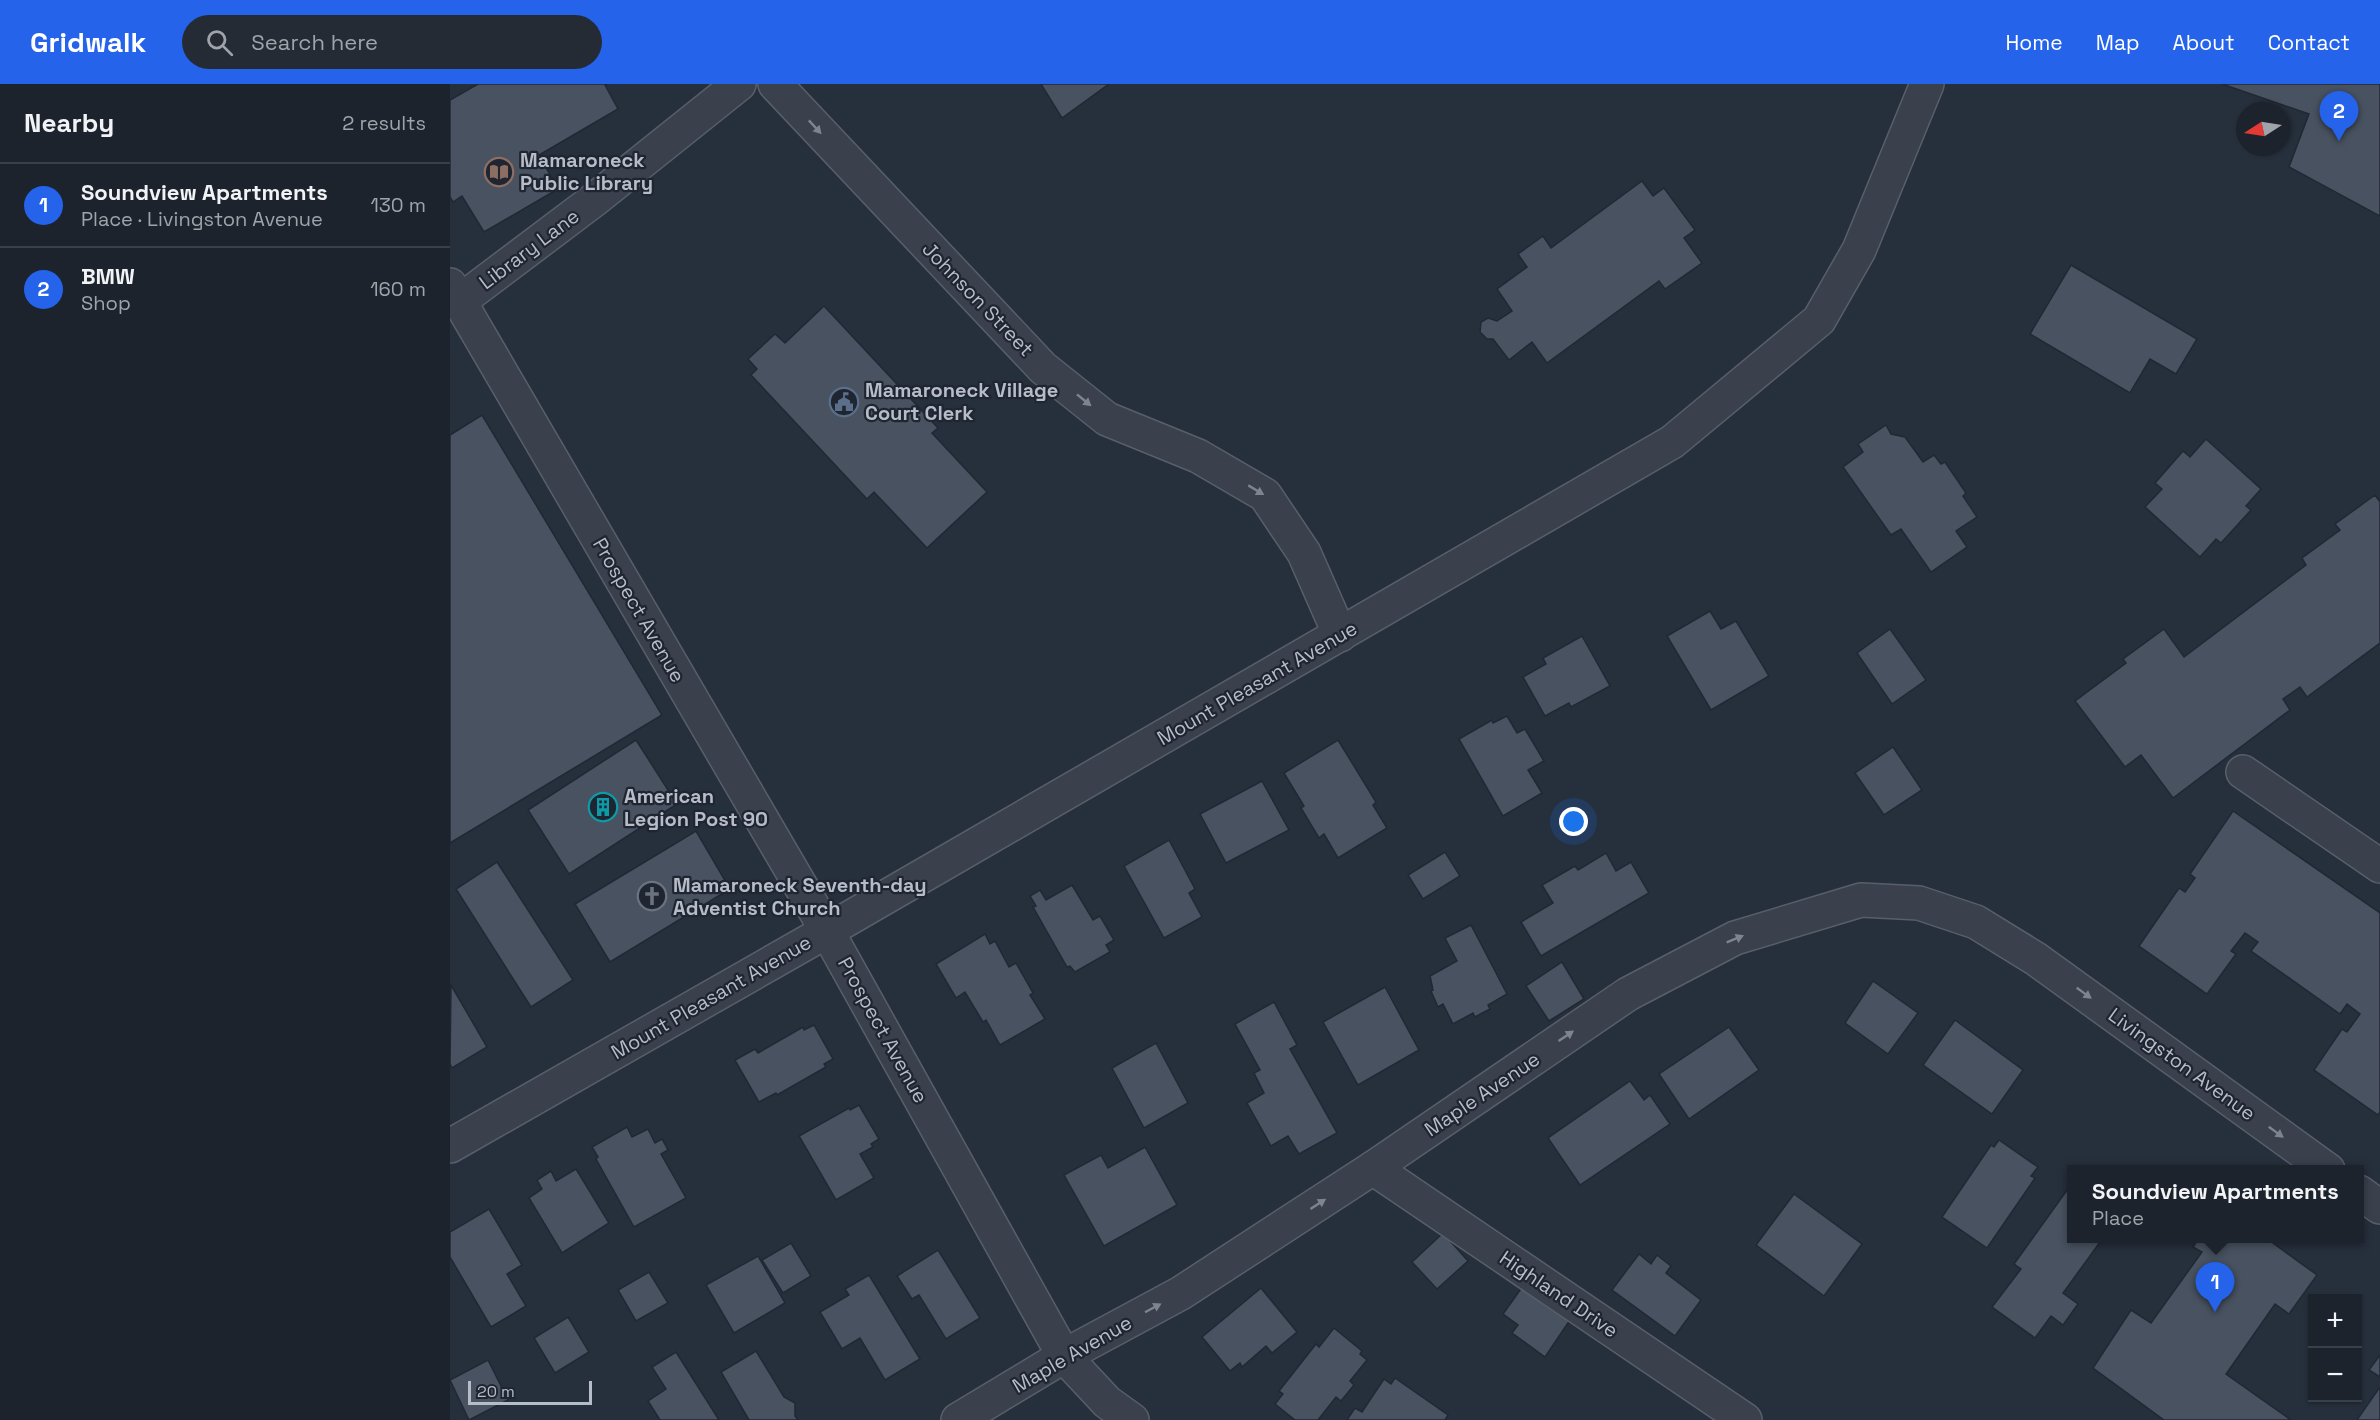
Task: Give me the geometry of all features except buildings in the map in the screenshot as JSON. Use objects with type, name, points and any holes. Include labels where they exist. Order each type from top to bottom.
[{"type":"street","name":"Library Lane","points":[[455,293],[594,200],[739,84]]},
{"type":"street","name":"Johnson Street","points":[[776,84],[1043,368],[1107,419],[1198,456],[1265,495],[1304,553],[1340,635]]},
{"type":"street","name":"Mount Pleasant Avenue","points":[[450,1146],[827,931],[1672,442],[1820,320],[1859,250],[1927,84]]},
{"type":"street","name":"Prospect Avenue","points":[[455,293],[827,931],[1064,1356],[1107,1402],[1131,1420]]},
{"type":"street","points":[[2243,772],[2380,866]]},
{"type":"street","name":"Maple Avenue","points":[[958,1420],[1064,1356],[1181,1293],[1373,1168],[1628,994],[1735,938],[1861,900],[1918,903],[1976,922],[2036,959]]},
{"type":"street","name":"Livingston Avenue","points":[[2036,959],[2321,1165]]},
{"type":"street","name":"Highland Drive","points":[[1373,1168],[1745,1420]]},
{"type":"street","points":[[2364,1196],[2380,1207]]},
{"type":"place","name":"BMW","points":[[2339,141]]},
{"type":"place","name":"Mamaroneck Public Library","points":[[499,172]]},
{"type":"place","name":"Mamaroneck Village Court Clerk","points":[[844,402]]},
{"type":"place","name":"American Legion Post 90","points":[[603,807]]},
{"type":"place","name":"Mamaroneck Seventh-day Adventist Church","points":[[652,896]]},
{"type":"place","name":"Soundview Apartments","points":[[2215,1312]]}]
